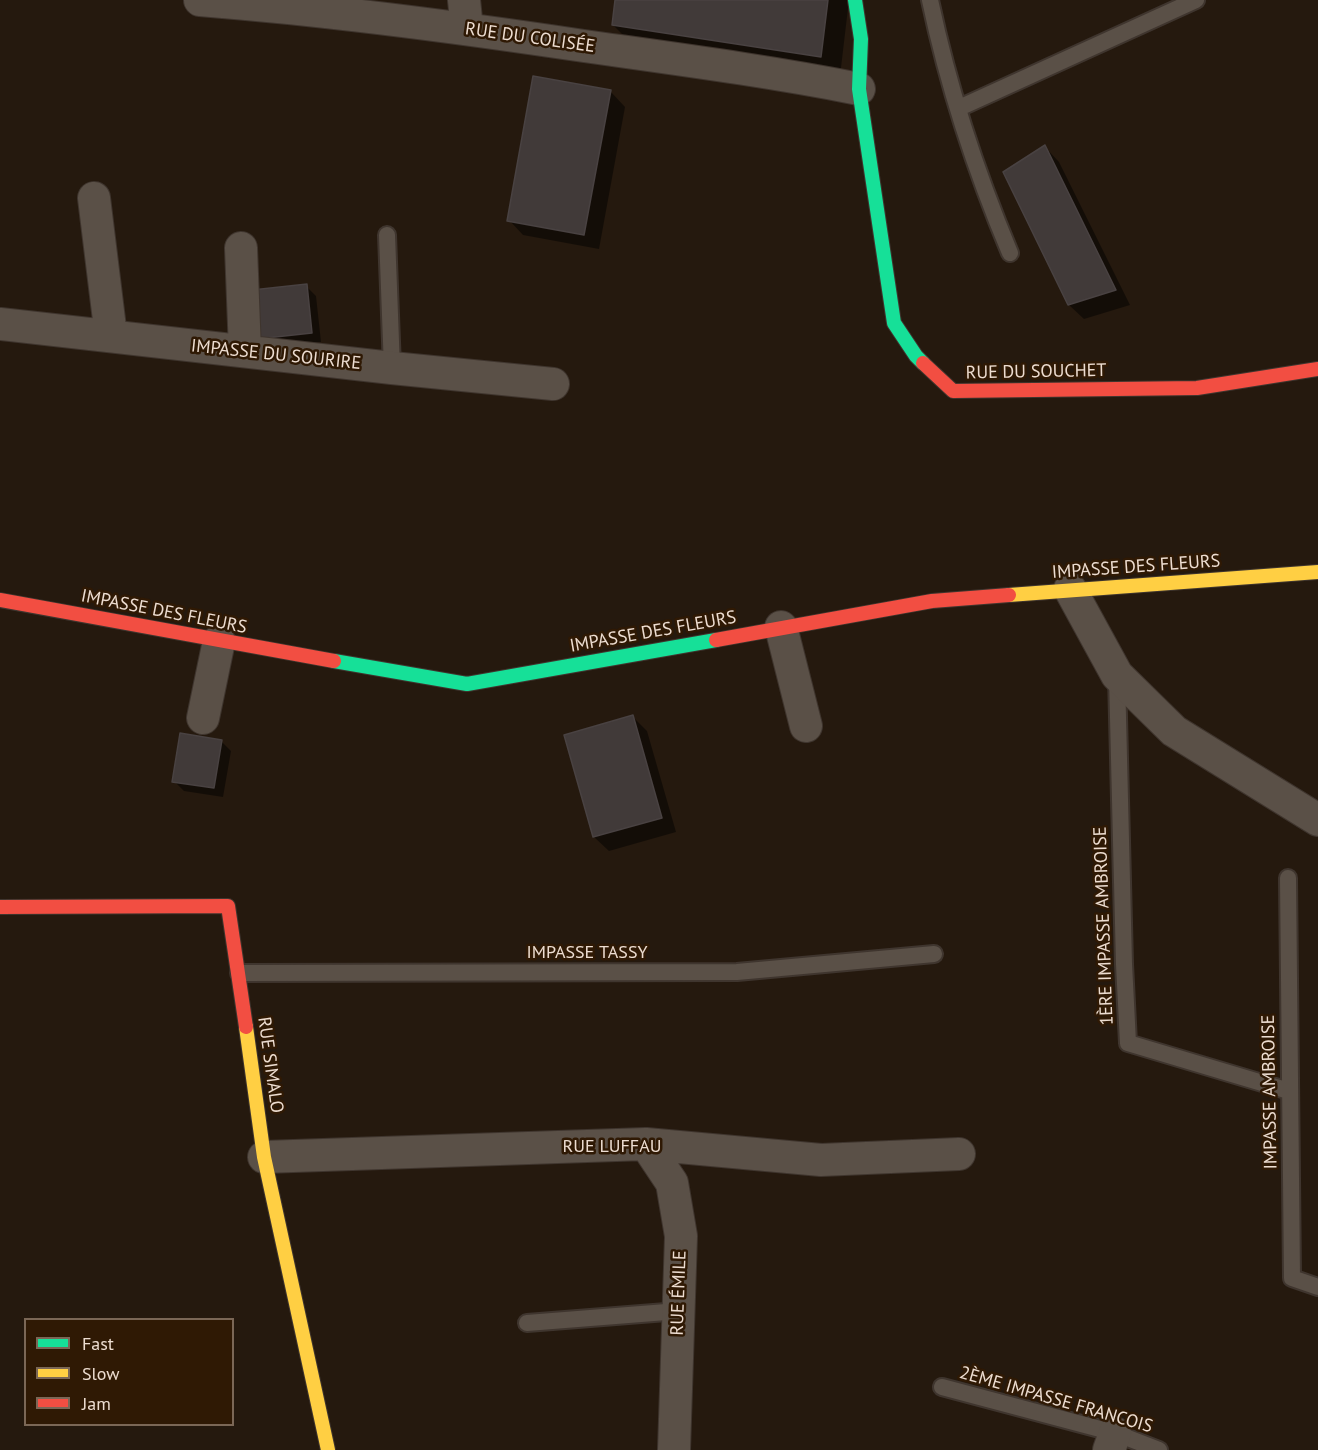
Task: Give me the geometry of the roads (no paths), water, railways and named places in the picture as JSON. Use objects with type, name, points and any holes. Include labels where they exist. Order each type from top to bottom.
[{"type":"street","name":"RUE DU COLISÉE","points":[[200,0],[466,14],[859,89]]},
{"type":"street","name":"RUE DU SOUCHET","points":[[855,0],[861,39],[859,89],[894,323],[916,356],[953,391],[1197,388],[1318,369]]},
{"type":"street","points":[[94,198],[111,336]]},
{"type":"street","points":[[241,248],[245,351]]},
{"type":"street","name":"IMPASSE DU SOURIRE","points":[[0,324],[553,384]]},
{"type":"street","name":"IMPASSE DES FLEURS","points":[[0,600],[467,684],[932,601],[1318,572]]},
{"type":"street","points":[[1070,589],[1117,675],[1174,730],[1318,820]]},
{"type":"street","points":[[781,627],[806,726]]},
{"type":"street","points":[[203,718],[219,641]]},
{"type":"street","name":"RUE SIMALO","points":[[0,908],[228,906],[264,1157],[328,1450]]},
{"type":"street","name":"RUE LUFFAU","points":[[264,1157],[646,1144],[821,1160],[959,1154]]},
{"type":"street","name":"RUE ÉMILE","points":[[646,1144],[672,1183],[681,1236],[674,1450]]},
{"type":"lane","points":[[930,0],[938,37],[959,108],[988,199],[1010,253]]},
{"type":"lane","points":[[959,108],[1196,0]]},
{"type":"lane","points":[[387,235],[392,368]]},
{"type":"lane","name":"1ÈRE IMPASSE AMBROISE","points":[[1117,675],[1128,1043],[1289,1091]]},
{"type":"lane","name":"IMPASSE AMBROISE","points":[[1288,878],[1292,1278],[1318,1287]]},
{"type":"lane","name":"IMPASSE TASSY","points":[[239,973],[737,972],[934,954]]},
{"type":"lane","points":[[527,1323],[679,1311]]},
{"type":"lane","name":"2ÈME IMPASSE FRANCOIS","points":[[942,1387],[1112,1442],[1159,1450]]}]
